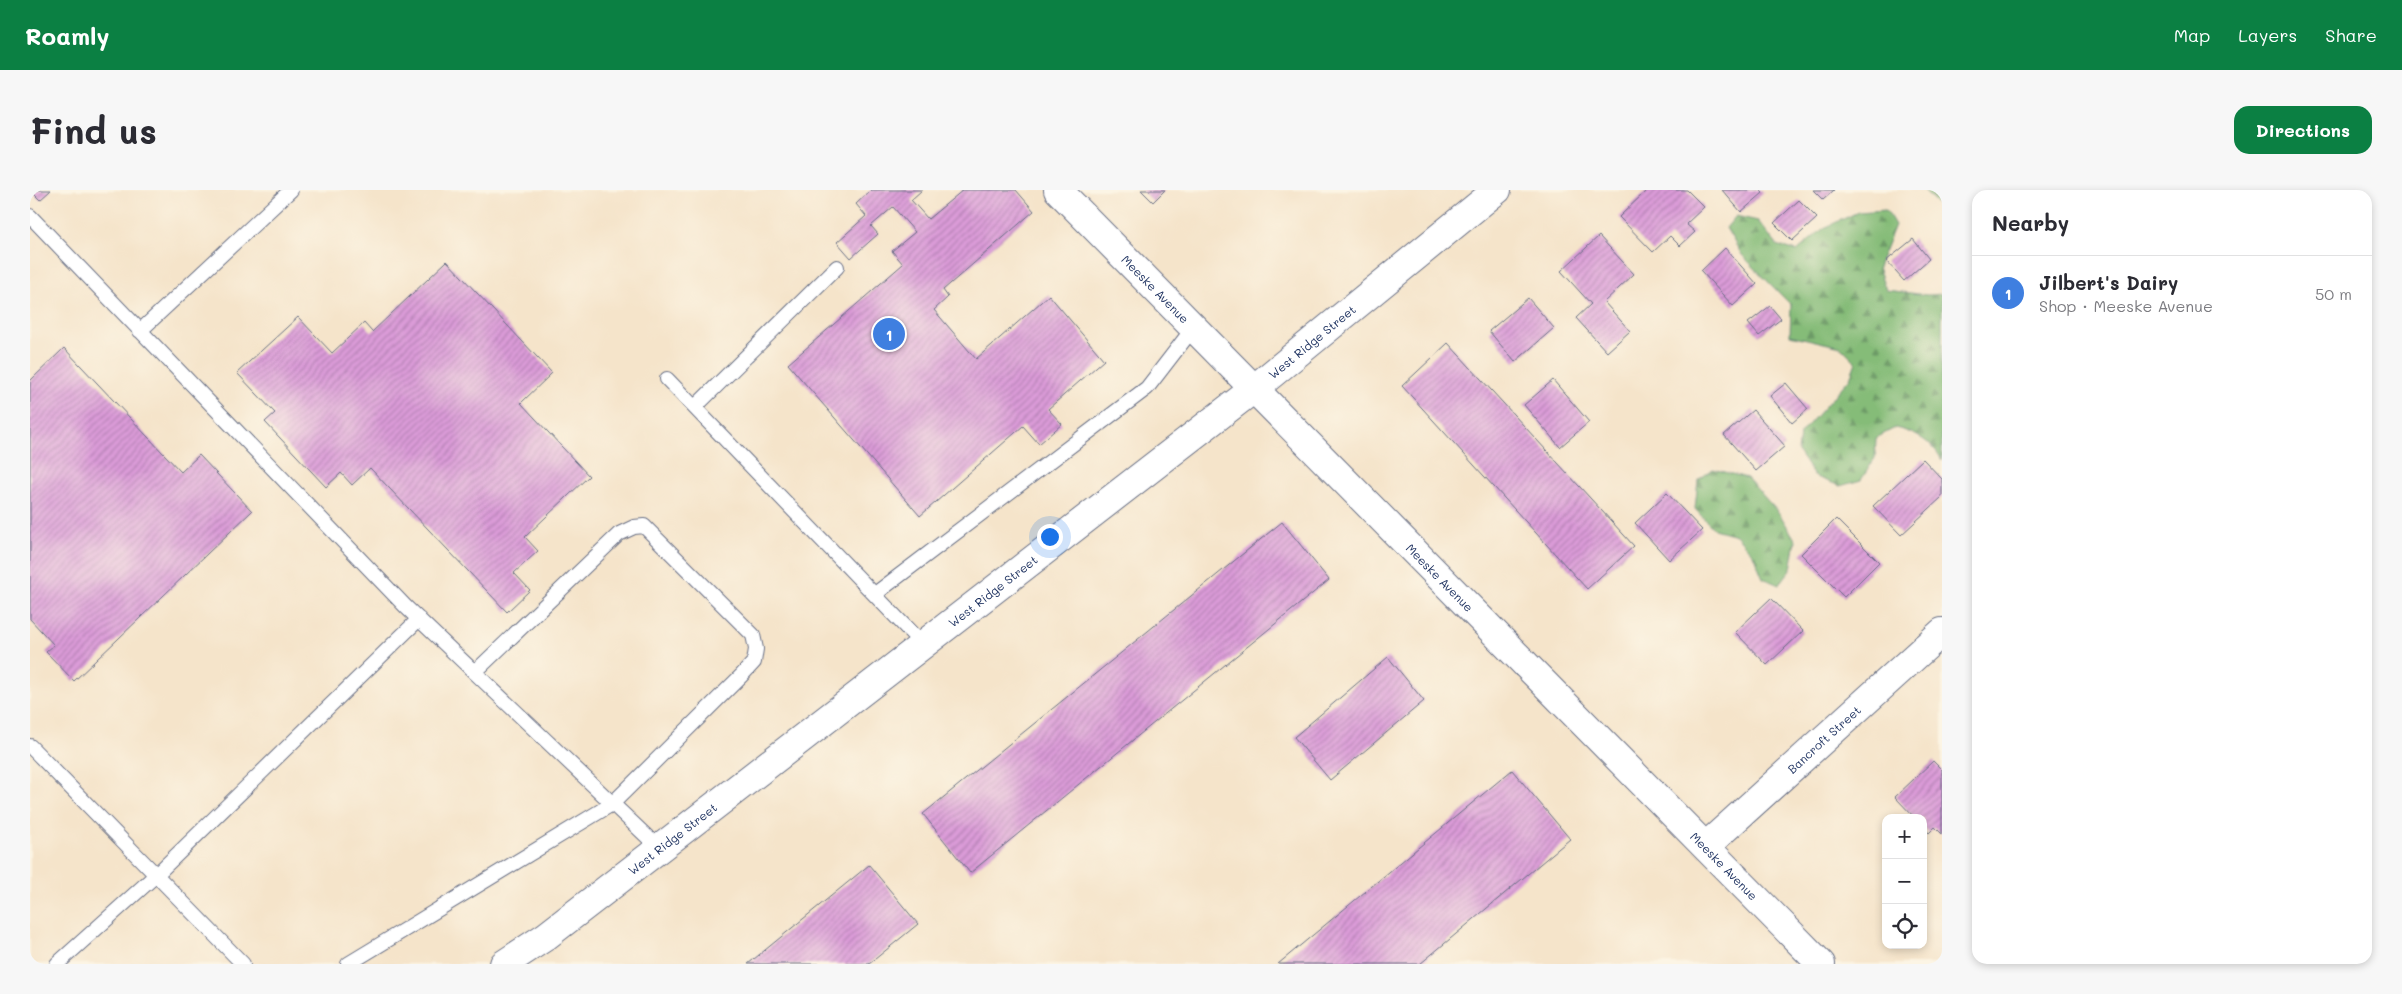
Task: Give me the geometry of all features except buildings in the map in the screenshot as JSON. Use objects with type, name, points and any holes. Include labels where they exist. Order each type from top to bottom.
[{"type":"street","name":"Meeske Avenue","points":[[1058,190],[1821,964]]},
{"type":"street","name":"West Ridge Street","points":[[504,964],[545,937],[660,849],[1255,388],[1497,190]]},
{"type":"street","name":"Bancroft Street","points":[[1706,846],[1942,632]]},
{"type":"lane","points":[[140,331],[291,190]]},
{"type":"lane","points":[[30,216],[418,619],[660,849]]},
{"type":"lane","points":[[694,407],[837,267]]},
{"type":"lane","points":[[875,594],[1147,388],[1194,326]]},
{"type":"lane","points":[[667,378],[923,645]]},
{"type":"lane","points":[[348,964],[612,804],[754,662],[756,649],[753,635],[644,526],[634,527],[618,534],[475,672]]},
{"type":"lane","points":[[57,964],[156,875],[418,619]]},
{"type":"lane","points":[[30,746],[243,964]]},
{"type":"green space","points":[[1924,190],[1942,190],[1942,209]]},
{"type":"green space","points":[[1886,210],[1895,225],[1878,267],[1886,290],[1927,295],[1942,294],[1942,460],[1928,443],[1909,432],[1895,428],[1876,438],[1875,458],[1861,480],[1840,486],[1814,476],[1798,452],[1800,434],[1850,378],[1856,362],[1841,347],[1790,335],[1791,305],[1742,255],[1726,228],[1736,216],[1758,221],[1777,245],[1797,251],[1824,228],[1858,212]]},
{"type":"green space","points":[[1713,469],[1747,478],[1779,513],[1796,541],[1791,569],[1779,585],[1763,578],[1753,554],[1736,535],[1714,529],[1695,509],[1698,480]]},
{"type":"place","name":"Jilbert's Dairy","points":[[889,334]]}]
